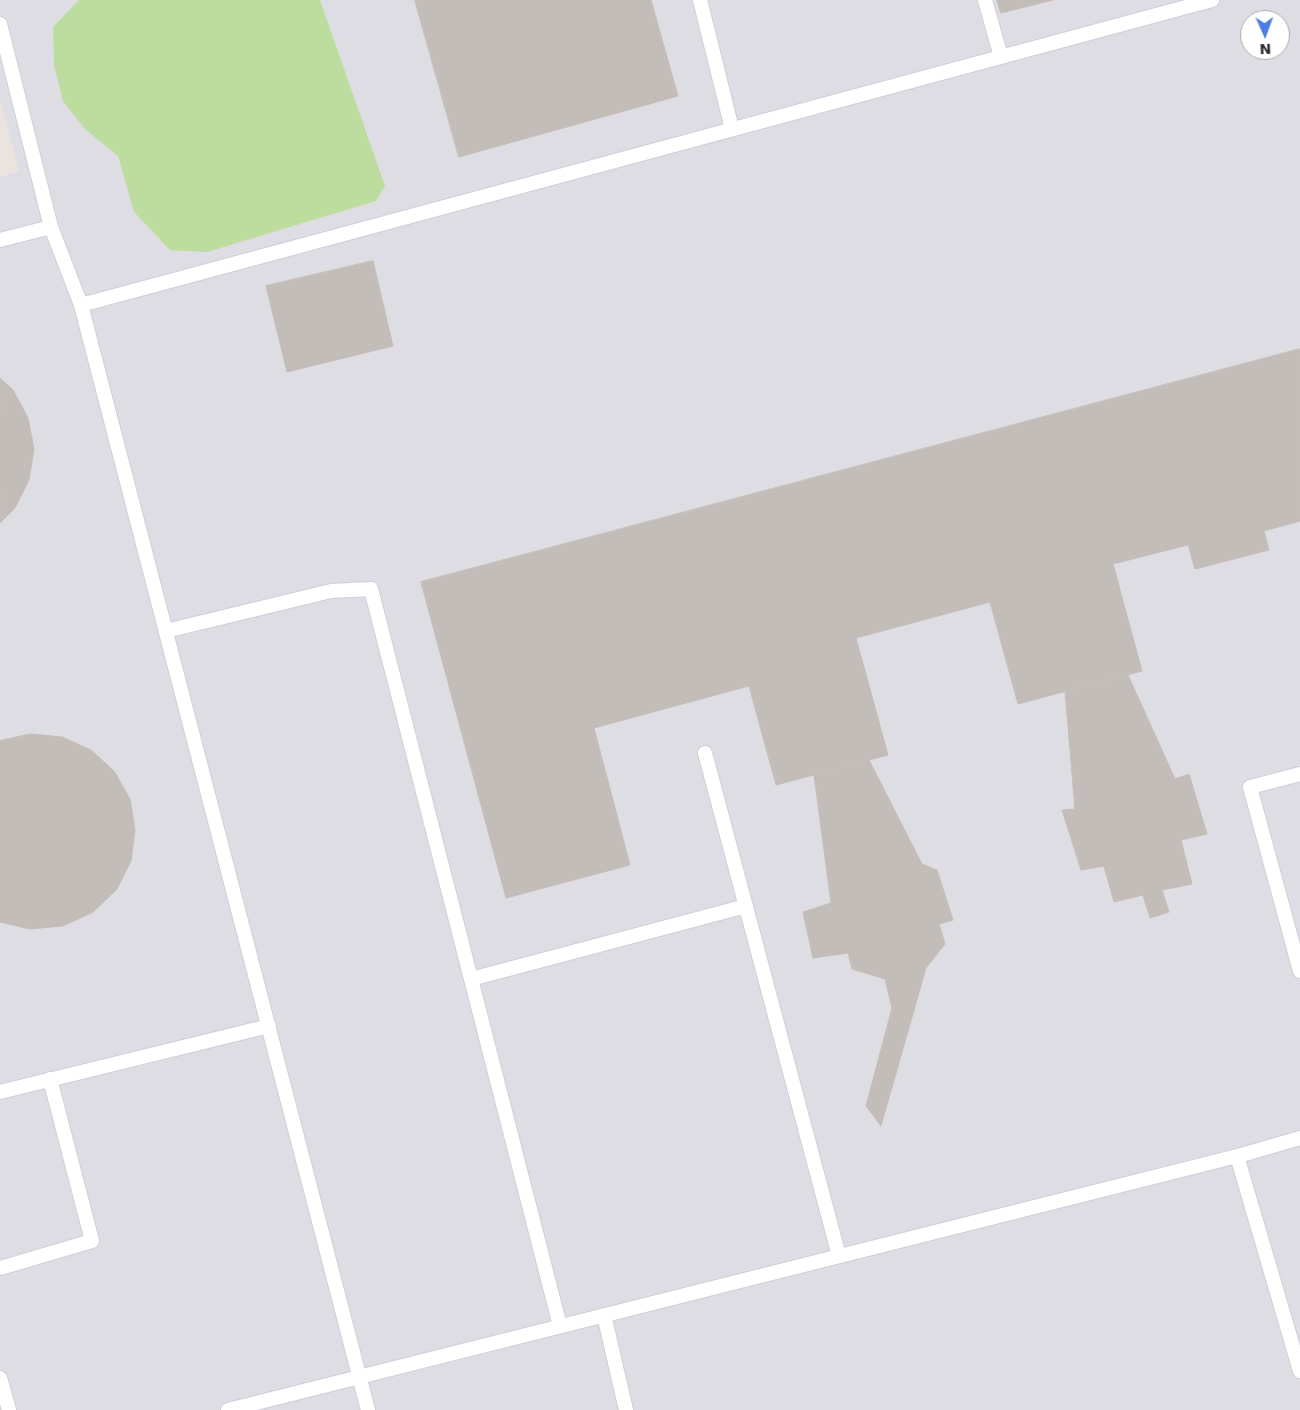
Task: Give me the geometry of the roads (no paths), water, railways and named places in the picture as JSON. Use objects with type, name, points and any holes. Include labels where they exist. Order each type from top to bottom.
[{"type":"lane","points":[[700,0],[732,129]]},
{"type":"lane","points":[[985,0],[1000,57]]},
{"type":"lane","points":[[81,305],[1212,0]]},
{"type":"lane","points":[[0,24],[51,227],[81,305],[368,1410]]},
{"type":"lane","points":[[0,240],[51,227]]},
{"type":"lane","points":[[166,630],[331,591],[371,590],[560,1326]]},
{"type":"lane","points":[[705,754],[839,1256]]},
{"type":"lane","points":[[1300,774],[1250,787],[1300,971]]},
{"type":"lane","points":[[471,979],[746,906]]},
{"type":"lane","points":[[0,1092],[269,1026]]},
{"type":"lane","points":[[0,1268],[92,1242],[50,1079]]},
{"type":"lane","points":[[228,1410],[1237,1156],[1300,1138]]},
{"type":"lane","points":[[1237,1156],[1300,1370]]},
{"type":"lane","points":[[604,1315],[626,1410]]},
{"type":"lane","points":[[0,1378],[9,1410]]}]
